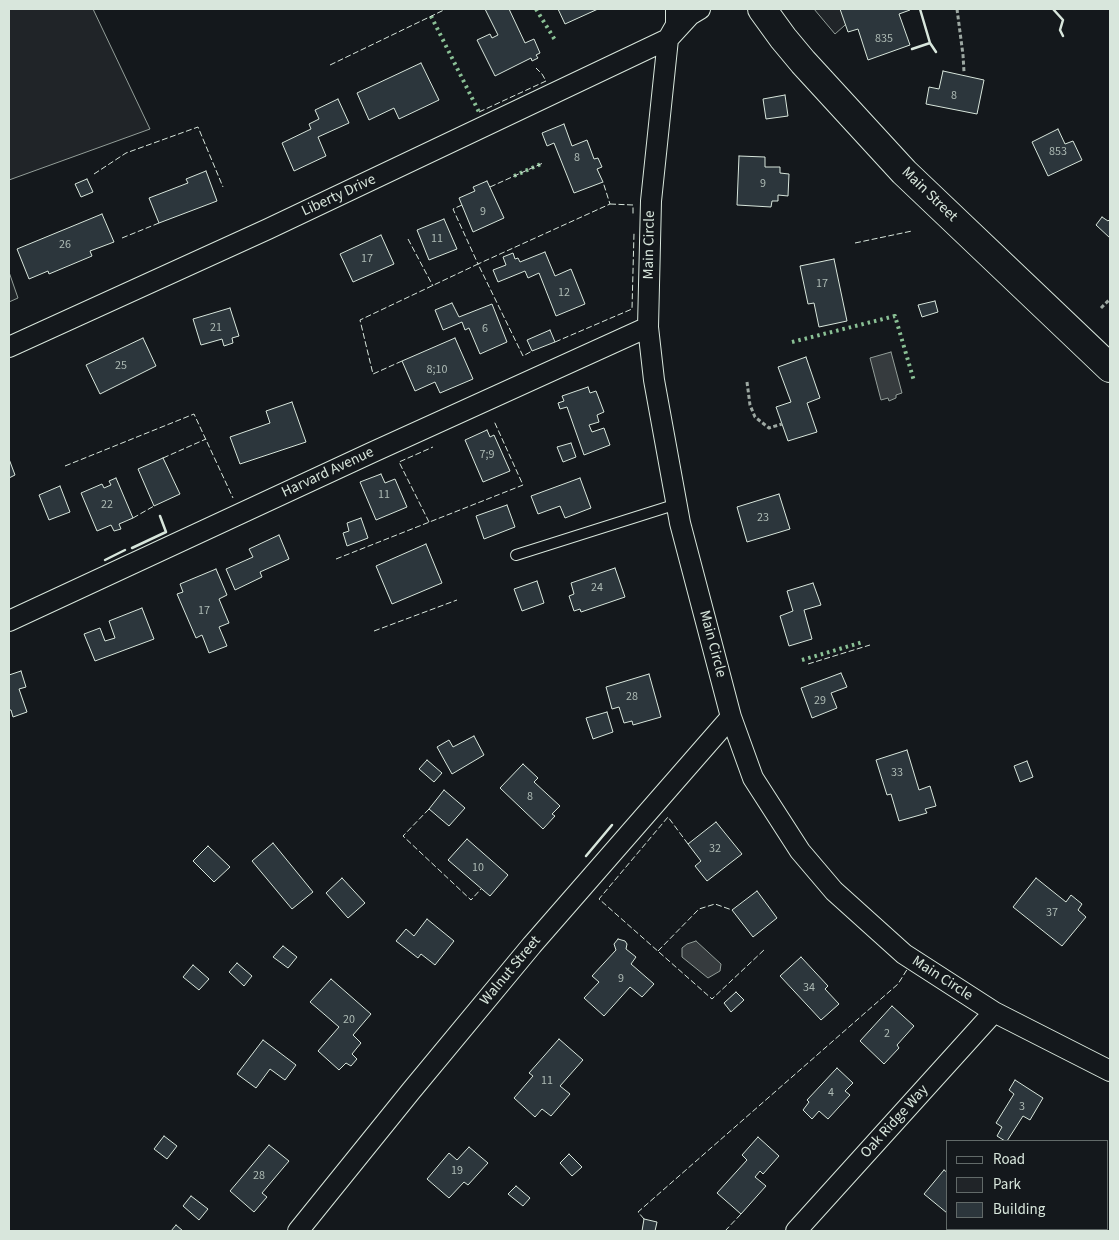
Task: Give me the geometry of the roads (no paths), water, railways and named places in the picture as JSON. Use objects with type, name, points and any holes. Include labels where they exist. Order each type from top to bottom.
[{"type":"main road","name":"Main Street","points":[[762,9],[783,38],[904,172],[1110,368]]},
{"type":"street","name":"Main Circle","points":[[676,9],[676,25],[668,39],[651,201],[648,327],[654,380],[682,528],[731,717],[753,778],[800,851],[834,891],[904,954],[994,1012],[1110,1072]]},
{"type":"street","points":[[668,39],[690,14],[700,9]]},
{"type":"street","name":"Liberty Drive","points":[[9,347],[268,229],[668,39]]},
{"type":"street","name":"Harvard Avenue","points":[[9,621],[648,327]]},
{"type":"street","name":"Walnut Street","points":[[298,1231],[532,945],[731,717]]},
{"type":"street","name":"Oak Ridge Way","points":[[796,1231],[994,1012]]},
{"type":"lane","points":[[516,555],[677,504]]}]
